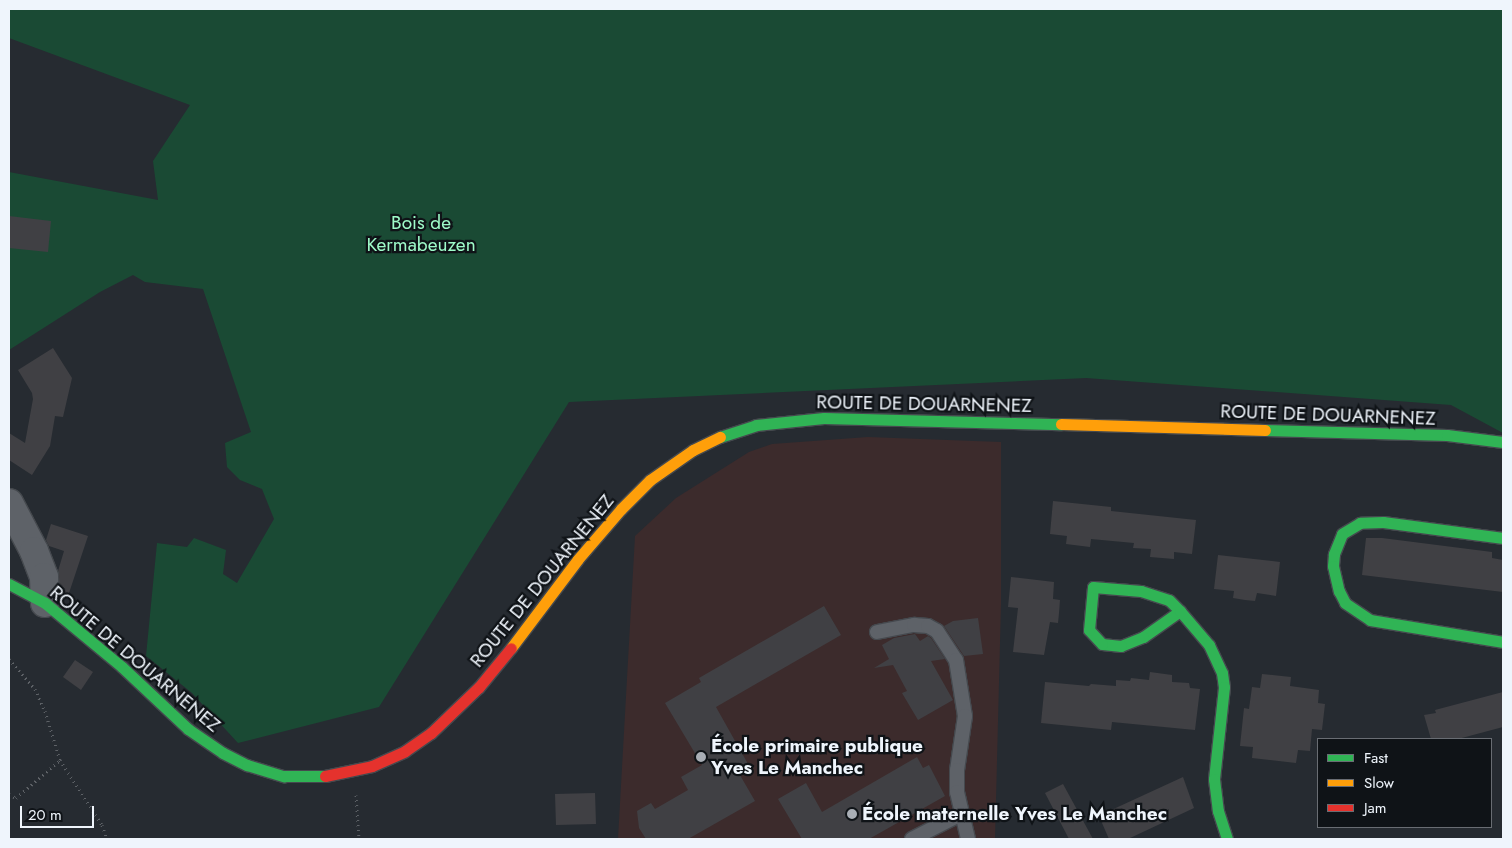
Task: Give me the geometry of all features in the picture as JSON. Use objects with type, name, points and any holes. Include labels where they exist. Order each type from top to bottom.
[{"type":"main road","name":"ROUTE DE DOUARNENEZ","points":[[9,584],[45,603],[122,667],[188,729],[223,753],[247,765],[284,776],[318,778],[355,772],[405,751],[431,734],[464,704],[524,631],[583,552],[650,480],[693,450],[724,435],[756,425],[824,418],[1447,435],[1503,442]]},
{"type":"main road","points":[[1503,538],[1383,522],[1360,522],[1342,534],[1337,543],[1333,566],[1339,591],[1345,603],[1370,620],[1503,642]]},
{"type":"main road","points":[[1180,611],[1143,637],[1121,646],[1102,644],[1089,630],[1088,618],[1093,587],[1153,593],[1169,600],[1180,611],[1209,644],[1222,673],[1224,687],[1214,779],[1218,811],[1227,839]]},
{"type":"street","points":[[9,503],[34,551],[44,577],[45,603]]},
{"type":"lane","points":[[877,632],[914,625],[928,626],[937,631],[956,660],[965,716],[957,770],[961,814],[968,839]]},
{"type":"lane","points":[[912,839],[961,814]]},
{"type":"path","points":[[9,659],[35,689],[45,711],[60,760],[102,825],[107,839]]},
{"type":"path","points":[[9,794],[16,798],[60,760]]},
{"type":"path","points":[[355,772],[359,839]]},
{"type":"shaded area","points":[[868,437],[1001,442],[1001,604],[995,839],[618,839],[635,536],[676,498],[749,452],[772,444]]},
{"type":"green space","name":"Bois de Kermabeuzen","points":[[9,9],[1503,9],[1503,433],[1451,405],[1086,378],[569,402],[379,707],[238,743],[192,693],[146,656],[157,543],[187,547],[194,538],[226,550],[223,574],[237,583],[274,519],[262,489],[240,480],[227,467],[225,443],[251,432],[203,289],[145,282],[133,275],[100,292],[9,350],[9,172],[158,200],[153,161],[190,105],[9,38]]},
{"type":"building","points":[[9,216],[51,221],[48,252],[9,248]]},
{"type":"building","points":[[53,348],[72,378],[63,417],[55,416],[50,446],[32,475],[9,460],[9,433],[25,443],[33,399],[32,393],[18,370]]},
{"type":"building","points":[[1053,501],[1111,507],[1111,511],[1196,520],[1192,554],[1174,552],[1174,559],[1150,557],[1151,549],[1133,548],[1134,543],[1091,539],[1090,547],[1066,544],[1067,536],[1050,534]]},
{"type":"building","points":[[51,524],[88,536],[68,596],[60,593],[58,571],[64,551],[49,546],[46,540]]},
{"type":"building","points":[[1366,538],[1382,538],[1492,552],[1492,558],[1503,560],[1503,592],[1362,575]]},
{"type":"building","points":[[1218,555],[1280,562],[1276,596],[1257,593],[1255,601],[1245,600],[1233,598],[1234,591],[1214,589]]},
{"type":"building","points":[[1011,577],[1054,582],[1053,599],[1060,600],[1058,623],[1050,622],[1044,655],[1013,652],[1018,608],[1008,607]]},
{"type":"building","points":[[824,606],[841,635],[716,707],[748,764],[737,770],[755,801],[688,839],[646,839],[639,828],[637,811],[651,803],[655,809],[688,790],[681,777],[702,765],[665,703],[701,682],[699,678]]},
{"type":"building","points":[[978,618],[983,654],[964,656],[944,626],[953,621]]},
{"type":"building","points":[[915,634],[920,641],[928,636],[931,638],[945,659],[931,661],[953,700],[918,720],[902,693],[907,691],[893,665],[874,668],[889,659],[882,645],[894,638]]},
{"type":"building","points":[[75,660],[93,672],[81,690],[63,677]]},
{"type":"building","points":[[1150,672],[1172,675],[1172,682],[1189,683],[1190,688],[1200,689],[1195,730],[1112,722],[1111,730],[1041,723],[1045,682],[1089,686],[1091,684],[1116,686],[1116,680],[1130,681],[1131,678],[1149,680]]},
{"type":"building","points":[[1262,674],[1291,677],[1290,686],[1319,690],[1318,703],[1325,704],[1322,730],[1312,729],[1310,751],[1298,750],[1296,763],[1252,758],[1253,747],[1240,746],[1244,708],[1249,709],[1252,687],[1260,688]]},
{"type":"building","points":[[1503,692],[1503,727],[1462,738],[1431,738],[1424,715],[1436,713],[1435,710]]},
{"type":"building","points":[[917,757],[923,768],[929,765],[945,796],[869,839],[802,839],[778,799],[806,783],[822,812]]},
{"type":"building","points":[[1183,777],[1194,808],[1128,839],[1109,839],[1102,823],[1107,812]]},
{"type":"building","points":[[1063,784],[1093,839],[1069,839],[1045,793]]},
{"type":"building","points":[[595,793],[596,824],[556,825],[555,794]]},
{"type":"traffic: fast","points":[[720,437],[756,425],[824,418],[1061,424]]},
{"type":"traffic: fast","points":[[1265,430],[1447,435],[1503,442]]},
{"type":"traffic: fast","points":[[1503,538],[1383,522],[1360,523],[1342,534],[1334,554],[1333,566],[1339,591],[1345,603],[1370,620],[1503,642]]},
{"type":"traffic: fast","points":[[9,584],[45,603],[122,667],[188,729],[223,753],[247,765],[284,776],[325,776]]},
{"type":"traffic: fast","points":[[1180,611],[1143,637],[1121,646],[1102,644],[1089,630],[1093,587],[1141,591],[1169,600],[1180,611],[1209,645],[1222,673],[1224,687],[1214,779],[1218,811],[1227,839]]},
{"type":"traffic: slow","points":[[1061,424],[1265,430]]},
{"type":"traffic: slow","points":[[511,648],[578,559],[621,509],[650,480],[693,450],[720,437]]},
{"type":"traffic: jam","points":[[325,776],[372,766],[405,751],[431,733],[479,687],[511,648]]},
{"type":"place","name":"École primaire publique Yves Le Manchec","points":[[701,757]]},
{"type":"place","name":"École maternelle Yves Le Manchec","points":[[852,814]]}]
